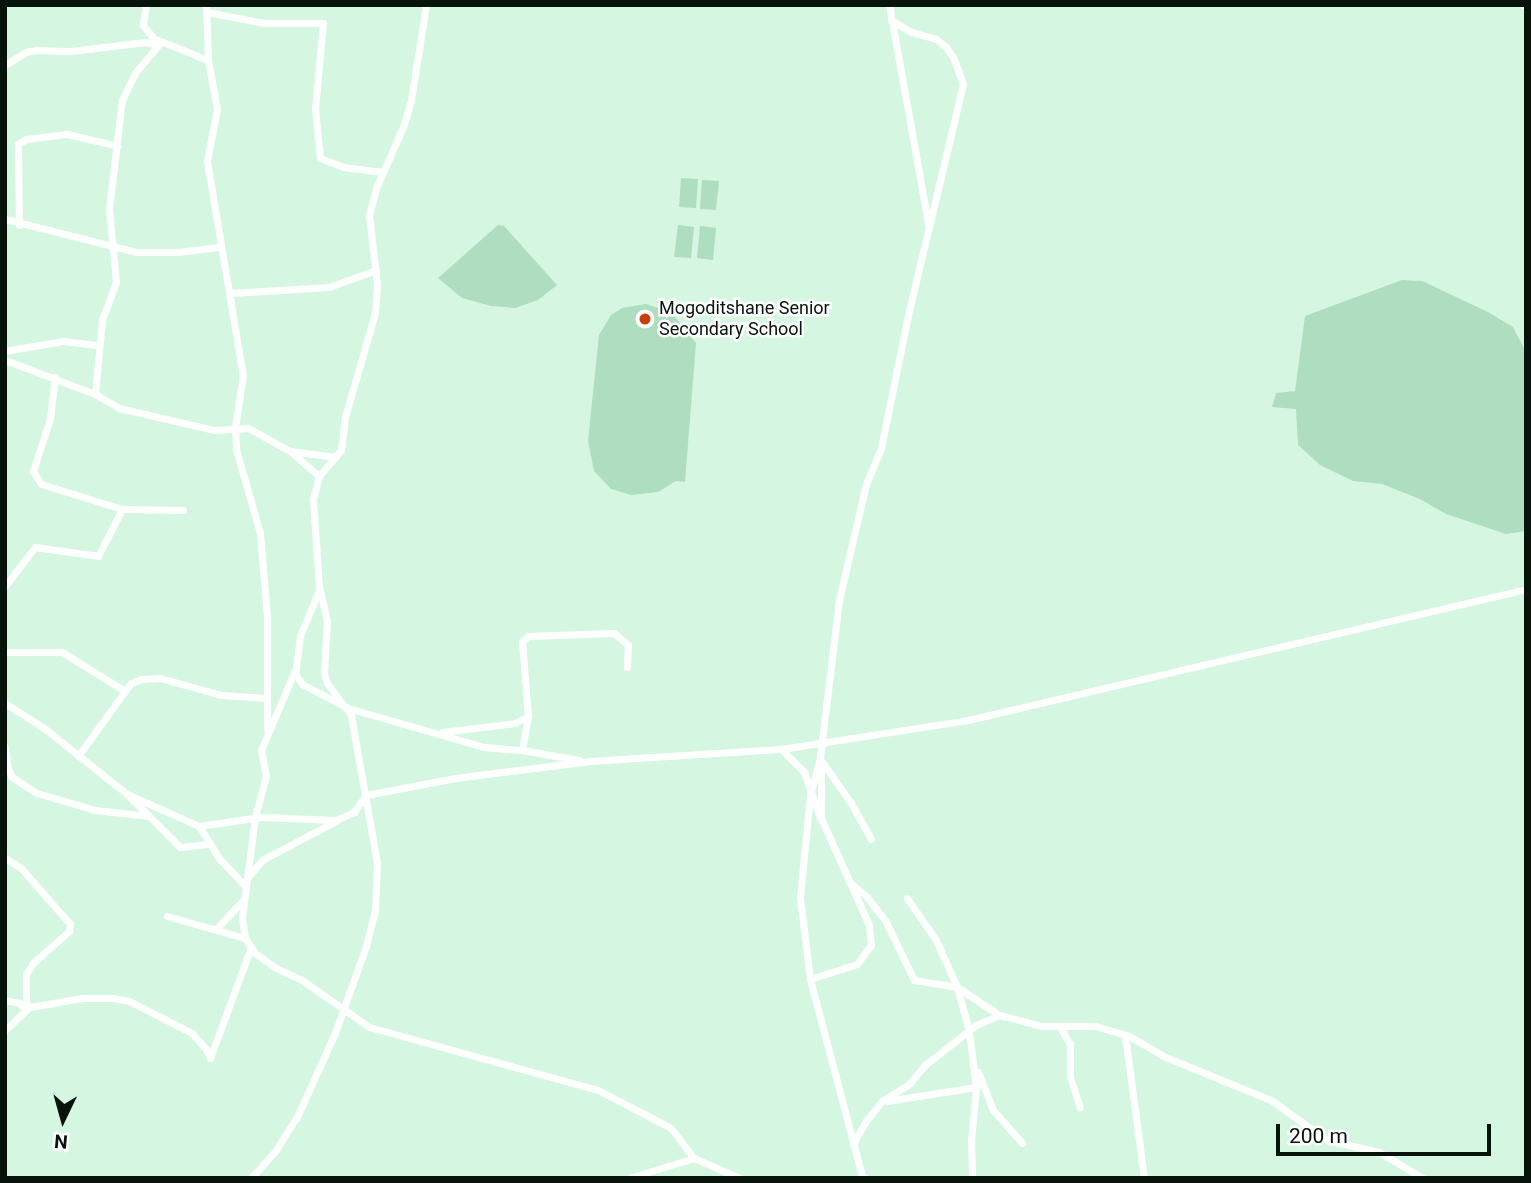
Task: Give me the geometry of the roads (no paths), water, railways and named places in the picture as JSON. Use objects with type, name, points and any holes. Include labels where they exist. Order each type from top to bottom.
[{"type":"street","points":[[146,5],[144,25],[158,44]]},
{"type":"street","points":[[251,1178],[276,1150],[297,1117],[344,1008],[366,946],[376,900],[377,863],[348,708],[327,683],[324,673],[327,621],[319,587],[313,499],[319,476],[336,457],[344,441],[345,417],[375,313],[376,270],[369,215],[411,100],[426,5]]},
{"type":"street","points":[[890,5],[929,233]]},
{"type":"street","points":[[267,736],[267,617],[260,533],[238,455],[234,427],[244,382],[230,293],[219,247],[207,161],[217,109],[208,60],[206,9],[264,23],[323,23],[315,109],[320,158],[339,166],[383,172]]},
{"type":"street","points":[[821,818],[821,741],[839,600],[866,484],[881,448],[963,84],[953,57],[946,47],[936,39],[911,32],[892,21]]},
{"type":"street","points":[[5,65],[26,52],[36,50],[71,51],[145,42],[208,60]]},
{"type":"street","points":[[95,394],[98,345],[105,307],[116,282],[109,209],[125,92],[158,44]]},
{"type":"street","points":[[19,225],[15,154],[18,144],[26,139],[67,134],[118,146]]},
{"type":"street","points":[[5,219],[19,225],[136,252],[178,252],[219,247]]},
{"type":"street","points":[[230,293],[329,287],[376,270]]},
{"type":"street","points":[[5,351],[63,341],[98,345]]},
{"type":"street","points":[[5,360],[55,377],[95,394],[119,408],[214,430],[248,428],[290,451],[319,476]]},
{"type":"street","points":[[55,377],[50,419],[35,460],[34,477],[41,484],[122,509],[183,510]]},
{"type":"street","points":[[290,451],[336,457]]},
{"type":"street","points":[[5,586],[35,547],[98,556],[122,509]]},
{"type":"street","points":[[319,587],[300,636],[295,670],[261,754],[265,782],[255,817],[242,916],[244,938],[274,967],[302,980],[357,1020],[380,1031],[598,1090],[671,1128],[694,1158],[740,1178]]},
{"type":"street","points":[[249,876],[262,860],[354,812],[366,794],[455,778],[590,761],[781,749],[940,725],[1002,713],[1129,680],[1307,642],[1526,589]]},
{"type":"street","points":[[522,750],[528,716],[521,645],[528,636],[614,633],[628,645],[627,667]]},
{"type":"street","points":[[5,652],[62,652],[124,691]]},
{"type":"street","points":[[295,670],[302,684],[348,708],[484,747],[590,761]]},
{"type":"street","points":[[78,756],[131,683],[160,678],[221,695],[266,698]]},
{"type":"street","points":[[5,703],[44,728],[127,794],[180,847],[210,844]]},
{"type":"street","points":[[431,732],[458,732],[515,723],[528,716]]},
{"type":"street","points":[[5,747],[7,766],[12,777],[37,793],[95,810],[149,816]]},
{"type":"street","points":[[781,749],[804,772],[810,795],[869,925],[871,945],[857,964],[810,979]]},
{"type":"street","points":[[820,759],[810,795],[800,908],[810,979],[862,1177]]},
{"type":"street","points":[[820,759],[851,803],[871,839]]},
{"type":"street","points":[[127,794],[199,826],[255,817],[336,820]]},
{"type":"street","points":[[199,826],[210,844],[246,887]]},
{"type":"street","points":[[5,858],[21,868],[69,923],[69,931],[33,964],[26,974],[26,1009]]},
{"type":"street","points":[[849,882],[866,896],[886,922],[911,978],[918,982],[957,987],[999,1015],[1042,1026],[1095,1026],[1125,1035],[1163,1056],[1264,1096],[1327,1140],[1379,1152],[1423,1178]]},
{"type":"street","points":[[216,929],[246,898]]},
{"type":"street","points":[[906,898],[936,940],[957,987],[969,1031],[975,1062],[976,1087],[971,1141],[972,1178]]},
{"type":"street","points":[[167,916],[244,938]]},
{"type":"street","points":[[5,1030],[26,1009],[82,998],[129,1001],[192,1033],[210,1058],[251,947]]},
{"type":"street","points":[[5,1000],[26,1009]]},
{"type":"street","points":[[853,1145],[865,1122],[882,1101],[909,1084],[925,1065],[969,1031],[999,1015]]},
{"type":"street","points":[[1060,1027],[1070,1044],[1070,1077],[1080,1107]]},
{"type":"street","points":[[1125,1035],[1144,1178]]},
{"type":"street","points":[[975,1062],[993,1110],[1022,1143]]},
{"type":"street","points":[[882,1101],[976,1087]]},
{"type":"street","points":[[629,1178],[663,1165],[694,1158]]},
{"type":"place","name":"Mogoditshane Senior Secondary School","points":[[645,319]]}]
